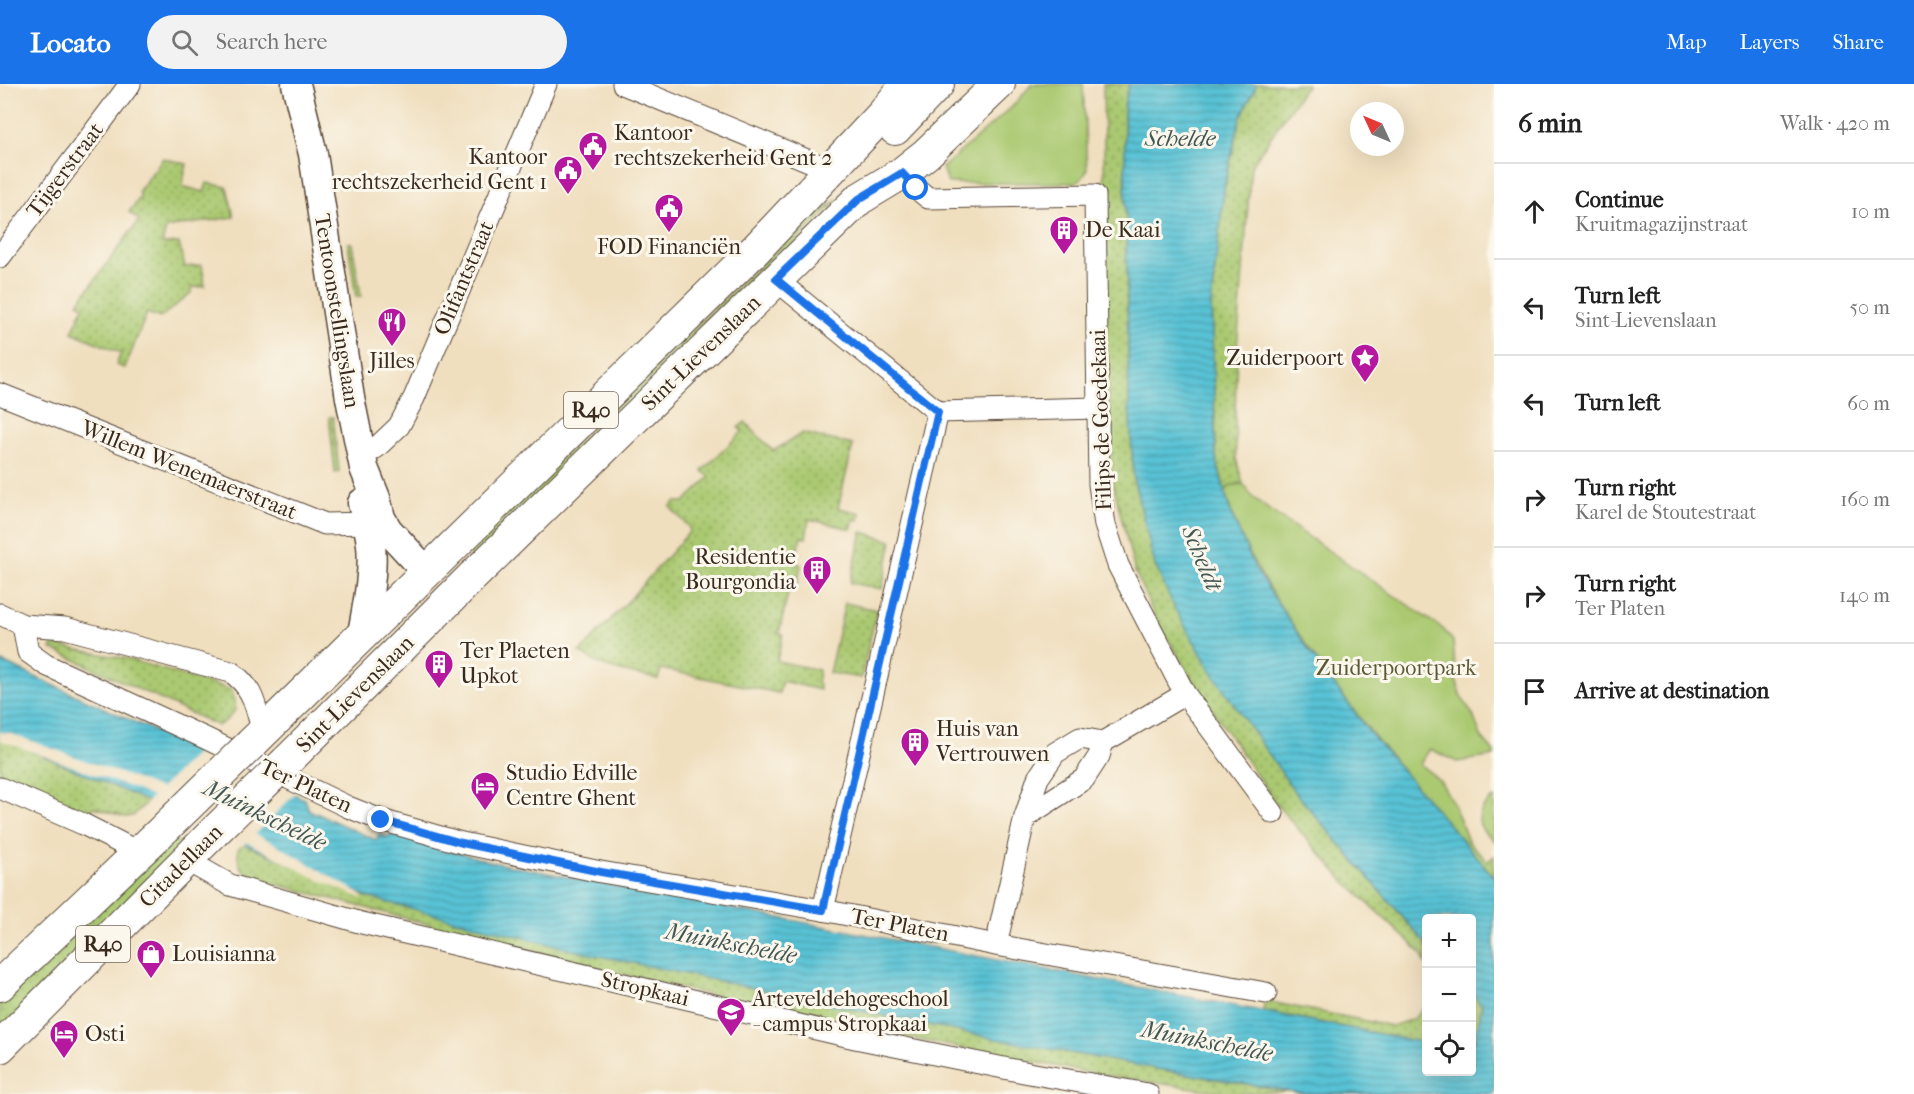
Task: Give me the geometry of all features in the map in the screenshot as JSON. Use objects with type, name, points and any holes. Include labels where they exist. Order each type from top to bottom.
[{"type":"main road","name":"Sint-Lievenslaan","points":[[257,738],[756,249],[884,114],[908,84]]},
{"type":"main road","name":"R40","points":[[756,249],[816,203],[890,134],[938,84]]},
{"type":"main road","name":"R40","points":[[859,199],[878,169],[956,84]]},
{"type":"main road","name":"Sint-Lievenslaan","points":[[286,762],[859,199],[902,173],[926,154],[999,84]]},
{"type":"main road","points":[[399,651],[399,627],[410,614],[428,575],[426,572]]},
{"type":"main road","name":"Citadellaan","points":[[0,985],[140,853],[257,738]]},
{"type":"main road","name":"Citadellaan","points":[[0,1047],[286,762]]},
{"type":"street","name":"Tijgerstraat","points":[[0,257],[130,84]]},
{"type":"street","name":"Tentoonstellingslaan","points":[[296,84],[313,154],[362,463],[376,498],[368,603],[362,634]]},
{"type":"street","name":"Olifantstraat","points":[[362,463],[399,426],[414,398],[546,84]]},
{"type":"street","points":[[622,84],[831,170]]},
{"type":"street","name":"Filips de Goedekaai","points":[[902,173],[928,198],[1095,195],[1100,484],[1105,525],[1118,565],[1185,694],[1273,813]]},
{"type":"street","points":[[776,279],[938,412],[1099,408]]},
{"type":"street","name":"Willem Wenemaerstraat","points":[[0,394],[325,524],[374,521]]},
{"type":"street","points":[[823,910],[938,412]]},
{"type":"street","name":"Tentoonstellingslaan","points":[[374,521],[395,538],[426,572]]},
{"type":"street","name":"Ter Platen","points":[[0,614],[23,625],[65,628],[231,672],[243,681],[251,692],[257,738]]},
{"type":"street","name":"Ter Platen","points":[[23,625],[28,652],[46,665],[307,788],[381,820],[462,843],[601,872],[823,910],[996,945],[1266,993]]},
{"type":"street","points":[[996,945],[1025,817],[1038,778],[1055,753],[1080,738],[1103,742],[1185,694]]},
{"type":"street","points":[[1025,817],[1084,779],[1099,756],[1103,742]]},
{"type":"street","points":[[0,788],[83,824],[140,853]]},
{"type":"street","name":"Stropkaai","points":[[196,850],[230,885],[362,923],[855,1038],[1148,1094]]},
{"type":"green space","points":[[1032,84],[1083,84],[1087,170],[1083,177],[1072,183],[948,183],[942,168],[1012,107]]},
{"type":"green space","points":[[1103,84],[1129,84],[1124,106],[1129,405],[1134,481],[1295,792],[1422,939],[1422,955],[1345,882],[1278,806],[1195,685],[1156,619],[1135,572],[1113,484],[1108,406]]},
{"type":"green space","points":[[1257,84],[1307,84],[1251,166],[1237,349],[1235,416],[1236,458],[1243,484],[1232,485],[1225,490],[1216,458],[1211,302],[1225,183],[1240,119]]},
{"type":"green space","points":[[163,158],[187,164],[182,186],[204,192],[207,183],[227,187],[234,217],[166,228],[162,244],[179,243],[185,267],[202,265],[205,286],[191,288],[191,293],[160,318],[147,313],[125,368],[116,365],[121,353],[72,332],[84,306],[78,303],[139,220],[129,212],[141,196],[138,192]]},
{"type":"green space","points":[[839,199],[469,566],[469,548],[747,277],[822,210]]},
{"type":"green space","points":[[348,243],[352,243],[361,296],[356,297]]},
{"type":"green space","points":[[329,417],[333,417],[339,472],[335,473]]},
{"type":"green space","points":[[745,422],[773,451],[803,433],[853,445],[838,508],[860,513],[859,520],[854,519],[851,529],[809,519],[806,538],[801,537],[795,562],[801,565],[796,590],[789,589],[779,633],[783,634],[777,661],[819,670],[817,684],[820,690],[782,681],[779,693],[661,669],[658,679],[617,670],[598,663],[580,652],[690,531],[670,507],[675,502],[684,502],[710,477],[702,471],[743,431],[738,428]]},
{"type":"green space","name":"Zuiderpoortpark","points":[[1243,484],[1253,497],[1268,509],[1443,629],[1453,641],[1456,680],[1462,698],[1473,715],[1481,737],[1494,752],[1494,756],[1457,762],[1430,749],[1420,764],[1441,782],[1454,805],[1468,841],[1487,861],[1494,856],[1494,877],[1363,722],[1315,658],[1282,608],[1253,560],[1230,509],[1225,491],[1232,485]]},
{"type":"green space","points":[[862,532],[892,541],[882,589],[850,583]]},
{"type":"green space","points":[[845,603],[877,610],[861,678],[829,673]]},
{"type":"green space","points":[[53,645],[128,659],[232,690],[236,709],[218,726],[51,649]]},
{"type":"green space","points":[[0,737],[148,801],[133,816],[125,817],[94,807],[85,820],[0,782]]},
{"type":"green space","points":[[1494,798],[1494,841],[1482,829],[1479,819],[1484,806]]},
{"type":"green space","points":[[174,838],[183,847],[0,1031],[0,1001]]},
{"type":"green space","points":[[244,844],[367,897],[1157,1069],[1289,1091],[1235,1094],[1101,1075],[816,1020],[576,963],[260,880],[245,872],[240,866],[238,849]]},
{"type":"green space","points":[[1476,998],[1482,1004],[1476,1038]]},
{"type":"green space","points":[[1265,1001],[1392,1026],[1413,1019],[1422,1011],[1422,1042],[1263,1011]]},
{"type":"water","points":[[1129,84],[1257,84],[1240,119],[1225,183],[1211,302],[1216,458],[1230,511],[1256,570],[1310,652],[1371,734],[1494,877],[1494,1094],[1308,1094],[991,1038],[576,951],[367,897],[0,737],[0,661],[305,799],[309,810],[376,840],[379,834],[387,837],[392,833],[491,862],[1422,1042],[1422,1076],[1476,1076],[1476,1038],[1482,1005],[1476,998],[1476,914],[1422,914],[1422,939],[1295,792],[1213,674],[1175,609],[1155,565],[1134,481],[1129,405],[1124,106]]},
{"type":"pier","points":[[0,732],[9,733],[160,789],[201,749],[297,792],[255,834],[360,894],[363,899],[313,877],[247,842],[242,846],[145,804],[152,797],[135,789],[0,740]]},
{"type":"place","name":"Kantoor rechtszekerheid Gent 2","points":[[593,172]]},
{"type":"place","name":"Kantoor rechtszekerheid Gent 1","points":[[568,196]]},
{"type":"place","name":"FOD Financiën","points":[[669,234]]},
{"type":"place","name":"De Kaai","points":[[1064,256]]},
{"type":"place","name":"Jilles","points":[[392,348]]},
{"type":"place","name":"Zuiderpoort","points":[[1365,384]]},
{"type":"place","name":"Residentie Bourgondia","points":[[817,596]]},
{"type":"place","name":"Ter Plaeten Upkot","points":[[439,690]]},
{"type":"place","name":"Huis van Vertrouwen","points":[[915,768]]},
{"type":"place","name":"Studio Edville Centre Ghent","points":[[485,812]]},
{"type":"place","name":"Louisianna","points":[[151,980]]},
{"type":"place","name":"Arteveldehogeschool - campus Stropkaai","points":[[731,1038]]},
{"type":"place","name":"Osti","points":[[64,1060]]},
{"type":"route","points":[[381,820],[462,843],[601,872],[823,910],[938,412],[776,279],[859,199],[902,173],[916,188]]},
{"type":"water label","name":"Schelde","points":[[1180,138]]},
{"type":"water label","name":"Scheldt","points":[[1202,558]]},
{"type":"water label","name":"Muinkschelde","points":[[265,815]]},
{"type":"water label","name":"Muinkschelde","points":[[731,943]]},
{"type":"water label","name":"Muinkschelde","points":[[1207,1041]]}]
